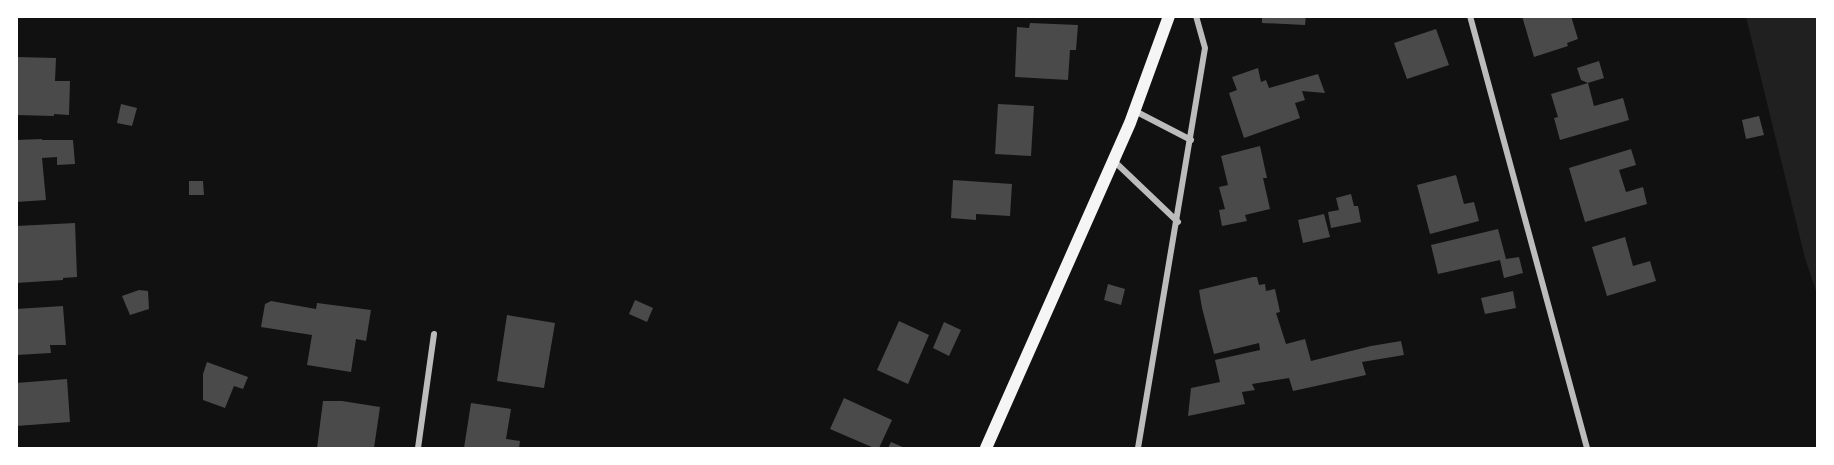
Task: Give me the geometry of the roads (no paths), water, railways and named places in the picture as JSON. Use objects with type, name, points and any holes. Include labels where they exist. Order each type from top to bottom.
[{"type":"main road","points":[[986,448],[1114,161],[1135,111],[1169,16]]},
{"type":"street","points":[[1138,448],[1178,222],[1205,48],[1196,16]]},
{"type":"street","points":[[1470,16],[1587,448]]},
{"type":"street","points":[[1135,111],[1191,140]]},
{"type":"street","points":[[1114,161],[1178,222]]},
{"type":"street","points":[[418,448],[434,334]]}]
